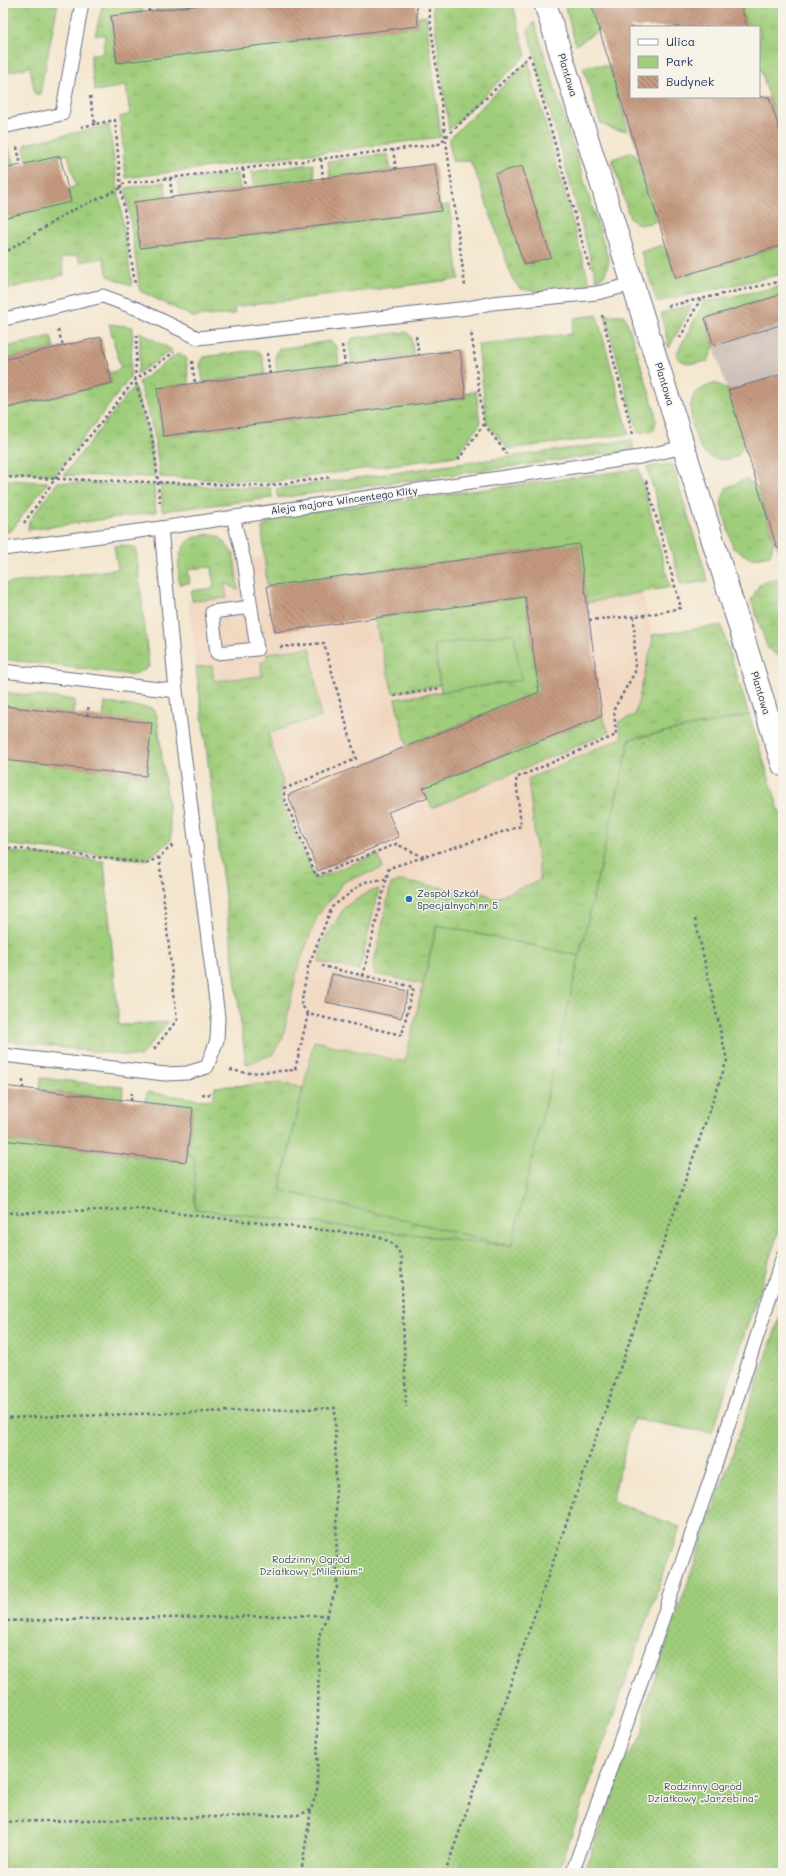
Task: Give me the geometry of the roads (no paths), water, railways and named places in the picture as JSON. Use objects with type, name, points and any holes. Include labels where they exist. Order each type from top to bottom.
[{"type":"street","name":"Plantowa","points":[[545,3],[783,765]]},
{"type":"lane","points":[[3,127],[62,114],[82,3]]},
{"type":"lane","points":[[9,318],[103,296],[138,309],[198,338],[468,308],[492,303],[597,293],[633,284]]},
{"type":"lane","name":"Aleja majora Wincentego Klity","points":[[3,549],[161,528],[640,458],[684,447]]},
{"type":"lane","points":[[233,517],[244,560],[250,607]]},
{"type":"lane","points":[[3,1055],[137,1072],[165,1074],[187,1073],[207,1067],[217,1040],[218,1017],[176,691],[161,528]]},
{"type":"lane","points":[[3,671],[176,691]]},
{"type":"lane","points":[[572,1873],[623,1734],[713,1471],[783,1256]]},
{"type":"place","name":"Zespół Szkół Specjalnych nr 5","points":[[409,899]]},
{"type":"park label","name":"Rodzinny Ogród Działkowy „Milenium”","points":[[311,1564]]},
{"type":"park label","name":"Rodzinny Ogród Działkowy „Jarzębina”","points":[[703,1792]]}]
